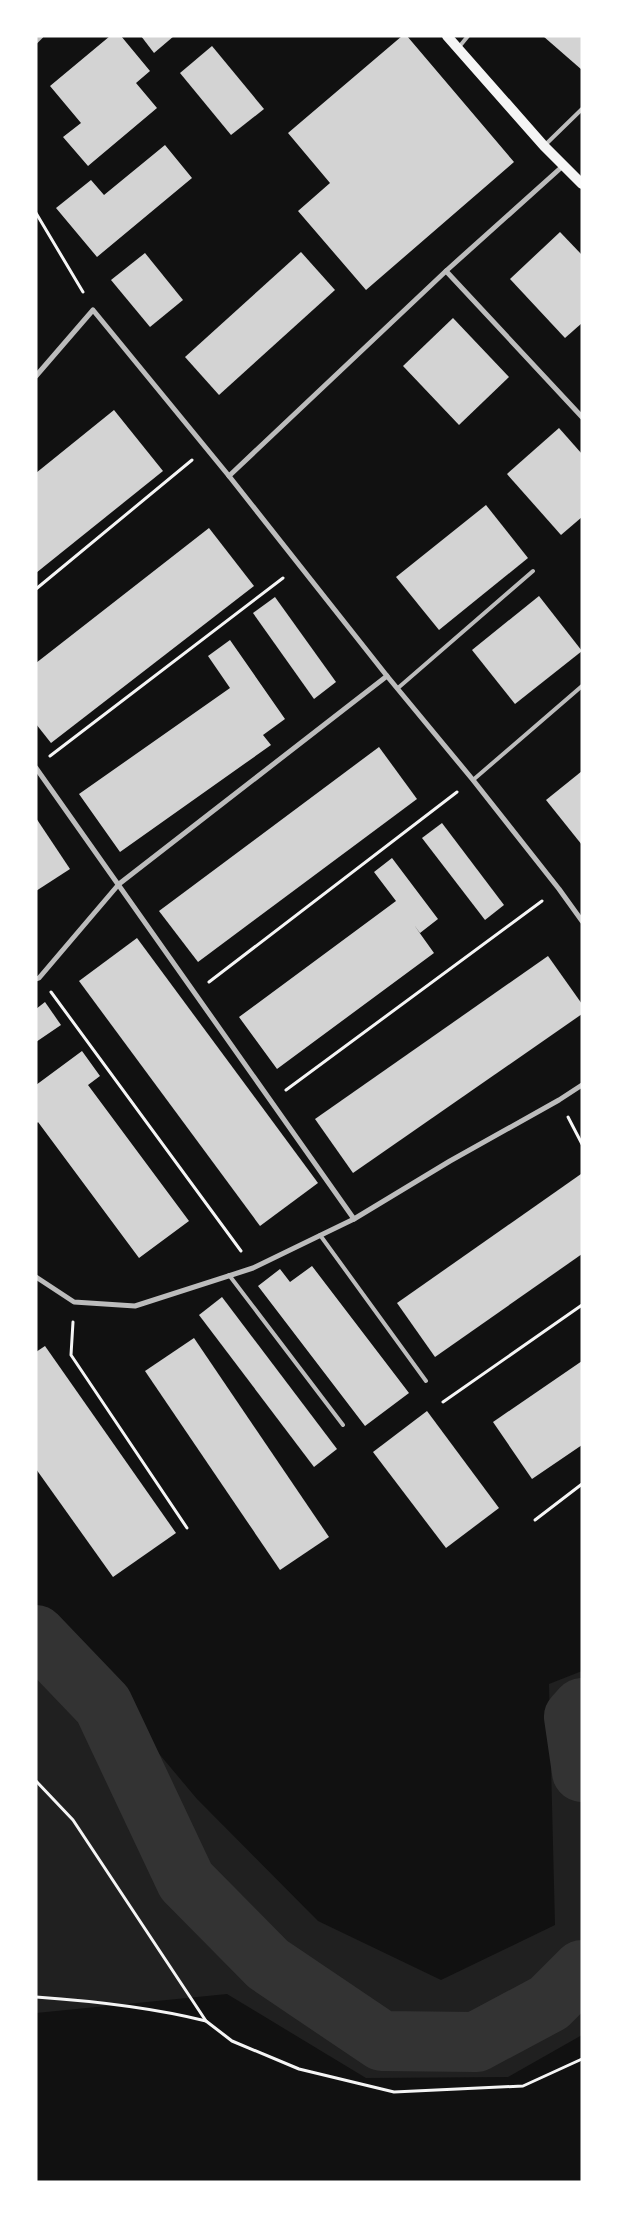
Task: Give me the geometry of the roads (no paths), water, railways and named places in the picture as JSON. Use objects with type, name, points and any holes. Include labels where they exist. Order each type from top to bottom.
[{"type":"main road","points":[[447,36],[544,146],[582,184]]},
{"type":"street","points":[[36,41],[41,36]]},
{"type":"street","points":[[228,476],[446,271],[565,165]]},
{"type":"street","points":[[446,271],[582,417]]},
{"type":"street","points":[[36,376],[93,310],[473,780],[582,921]]},
{"type":"street","points":[[38,978],[119,884],[387,676]]},
{"type":"street","points":[[36,768],[354,1219]]},
{"type":"street","points":[[36,1277],[74,1302],[135,1306],[253,1268],[354,1219],[582,1085]]},
{"type":"lane","points":[[458,49],[468,36]]},
{"type":"lane","points":[[544,146],[582,108]]},
{"type":"lane","points":[[398,688],[533,571]]},
{"type":"lane","points":[[473,780],[582,686]]},
{"type":"lane","points":[[320,1235],[426,1381]]},
{"type":"lane","points":[[229,1275],[343,1425]]},
{"type":"waterway","points":[[36,1635],[103,1705],[186,1881],[268,1964],[382,2041],[476,2042],[549,2003],[582,1970]]},
{"type":"waterway","points":[[582,1708],[574,1717],[582,1772]]}]
